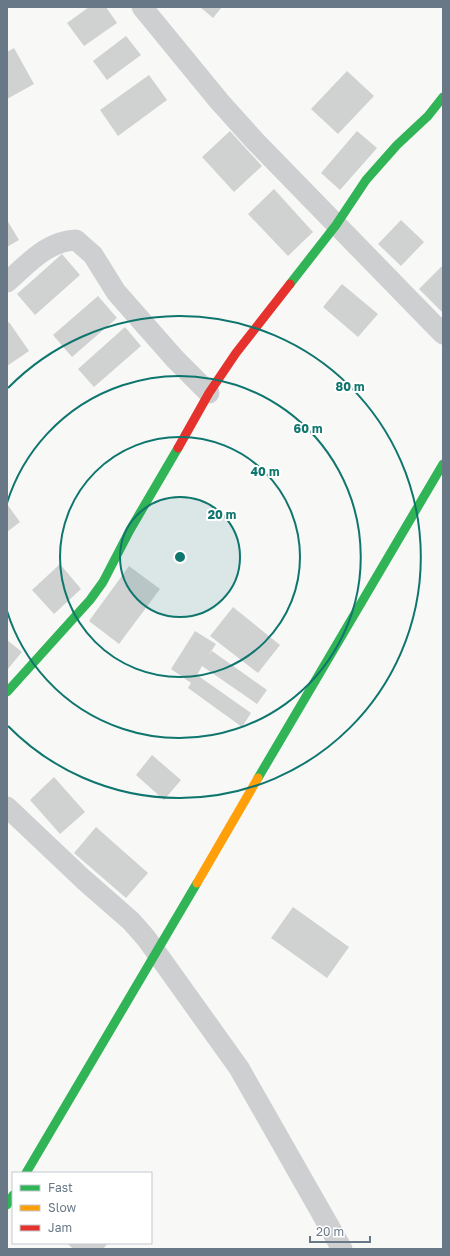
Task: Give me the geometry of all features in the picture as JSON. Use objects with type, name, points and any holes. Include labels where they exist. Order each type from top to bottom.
[{"type":"street","points":[[142,7],[219,101],[336,225],[443,334]]},
{"type":"street","points":[[7,692],[90,600],[103,582],[130,530],[209,393],[236,353],[336,225],[366,180],[397,145],[428,116],[443,97]]},
{"type":"street","points":[[7,282],[46,249],[64,240],[76,240],[93,255],[116,292],[175,359],[209,393]]},
{"type":"street","points":[[27,1172],[443,464]]},
{"type":"street","points":[[7,807],[83,879],[132,921],[146,938],[240,1068],[342,1249]]},
{"type":"building","points":[[89,7],[106,7],[117,23],[84,46],[67,23]]},
{"type":"building","points":[[200,7],[222,7],[213,18]]},
{"type":"building","points":[[126,36],[141,55],[107,80],[93,61]]},
{"type":"building","points":[[14,48],[34,84],[7,99],[7,52]]},
{"type":"building","points":[[347,71],[374,96],[338,134],[311,109]]},
{"type":"building","points":[[149,75],[167,100],[118,136],[100,110]]},
{"type":"building","points":[[230,131],[262,166],[234,192],[202,157]]},
{"type":"building","points":[[357,131],[377,148],[340,190],[321,173]]},
{"type":"building","points":[[274,189],[313,232],[288,256],[248,214]]},
{"type":"building","points":[[7,220],[19,240],[7,247]]},
{"type":"building","points":[[401,220],[424,242],[401,266],[378,244]]},
{"type":"building","points":[[62,254],[80,275],[35,315],[17,294]]},
{"type":"building","points":[[443,265],[443,313],[419,289]]},
{"type":"building","points":[[342,284],[378,314],[358,337],[323,307]]},
{"type":"building","points":[[98,296],[117,318],[72,357],[53,335]]},
{"type":"building","points":[[9,322],[29,351],[7,366],[7,324]]},
{"type":"building","points":[[125,327],[141,346],[94,387],[78,369]]},
{"type":"building","points":[[7,504],[20,522],[7,532]]},
{"type":"building","points":[[60,564],[81,589],[54,614],[32,590]]},
{"type":"building","points":[[129,566],[160,589],[119,644],[89,621]]},
{"type":"building","points":[[233,607],[280,645],[258,673],[210,636]]},
{"type":"building","points":[[195,631],[216,644],[208,656],[212,651],[267,690],[257,704],[202,666],[197,675],[251,713],[242,727],[188,688],[191,683],[171,669]]},
{"type":"building","points":[[7,640],[22,652],[7,670]]},
{"type":"building","points":[[152,755],[181,780],[164,800],[136,775]]},
{"type":"building","points":[[54,777],[85,812],[60,834],[30,800]]},
{"type":"building","points":[[96,827],[148,873],[126,898],[74,853]]},
{"type":"building","points":[[293,907],[349,947],[327,978],[271,938]]},
{"type":"building","points":[[68,1244],[107,1244],[103,1249],[73,1249]]},
{"type":"traffic: fast","points":[[290,284],[336,225],[366,180],[397,145],[428,116],[443,97]]},
{"type":"traffic: fast","points":[[7,692],[90,600],[103,582],[130,530],[178,448]]},
{"type":"traffic: fast","points":[[258,778],[443,464]]},
{"type":"traffic: fast","points":[[27,1172],[197,883]]},
{"type":"traffic: fast","points":[[7,1205],[12,1197]]},
{"type":"traffic: slow","points":[[197,883],[258,778]]},
{"type":"traffic: jam","points":[[178,448],[209,393],[236,353],[290,284]]}]
